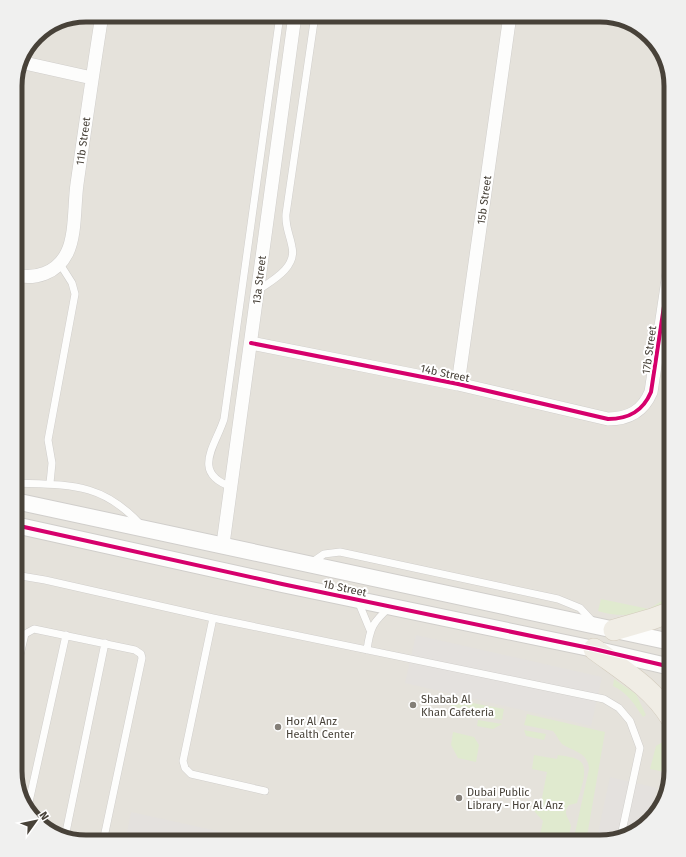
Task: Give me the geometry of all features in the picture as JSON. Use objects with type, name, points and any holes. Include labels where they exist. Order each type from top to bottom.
[{"type":"main road","points":[[606,628],[652,620],[664,615]]},
{"type":"main road","points":[[594,649],[653,693],[664,708]]},
{"type":"street","name":"11b Street","points":[[60,264],[67,254],[70,244],[101,22]]},
{"type":"street","name":"13a Street","points":[[223,544],[232,487],[294,22]]},
{"type":"street","name":"15b Street","points":[[458,384],[509,22]]},
{"type":"street","points":[[27,63],[92,78]]},
{"type":"street","points":[[22,276],[30,277],[41,275],[60,264]]},
{"type":"street","name":"17b Street","points":[[635,413],[644,404],[651,392],[664,306]]},
{"type":"street","name":"14b Street","points":[[251,343],[458,384],[608,419],[626,417],[635,413]]},
{"type":"street","name":"1b Street","points":[[22,503],[145,530],[223,544],[664,640]]},
{"type":"street","name":"1b Street","points":[[22,527],[664,665]]},
{"type":"lane","points":[[232,487],[216,479],[212,473],[208,457],[224,419],[279,22]]},
{"type":"lane","points":[[257,291],[284,271],[292,260],[292,247],[286,228],[286,214],[314,22]]},
{"type":"lane","points":[[50,483],[52,463],[48,440],[75,294],[72,283],[60,264]]},
{"type":"lane","points":[[22,483],[50,483],[84,489],[112,499],[124,507],[145,530]]},
{"type":"lane","points":[[22,576],[213,618],[588,695],[604,700],[619,708],[630,721],[640,748],[622,831]]},
{"type":"lane","points":[[358,600],[370,630]]},
{"type":"lane","points":[[367,650],[370,630],[375,622],[390,607]]},
{"type":"lane","points":[[213,618],[183,761],[185,768],[191,774],[265,791]]},
{"type":"lane","points":[[22,644],[29,630],[34,629],[135,650],[141,654],[142,658],[104,835]]},
{"type":"lane","points":[[30,800],[66,635]]},
{"type":"lane","points":[[65,831],[105,643]]},
{"type":"shaded area","points":[[86,22],[604,22],[616,24],[632,31],[648,44],[659,62],[662,70],[664,86],[664,771],[662,787],[659,795],[648,813],[642,819],[624,830],[616,833],[600,835],[86,835],[70,833],[56,827],[56,801],[30,801],[24,787],[22,771],[22,82],[24,70],[35,47],[44,38],[66,25]]},
{"type":"shaded area","points":[[416,635],[602,677],[591,726],[405,683]]},
{"type":"shaded area","points":[[610,777],[657,788],[653,806],[642,819],[616,833],[598,835]]},
{"type":"shaded area","points":[[131,812],[235,835],[126,835]]},
{"type":"green space","points":[[601,599],[649,609],[664,599],[663,605],[655,609],[636,614],[617,615],[598,611]]},
{"type":"green space","points":[[614,679],[636,694],[646,715],[643,717],[627,695],[613,686]]},
{"type":"green space","points":[[452,699],[504,709],[502,720],[450,709]]},
{"type":"green space","points":[[527,714],[605,732],[587,835],[575,835],[589,769],[586,759],[580,753],[562,744],[553,731],[524,725]]},
{"type":"green space","points":[[478,720],[502,724],[493,729],[477,726]]},
{"type":"green space","points":[[524,730],[546,734],[544,740],[526,736]]},
{"type":"green space","points":[[453,732],[474,737],[479,745],[476,762],[458,758],[451,745]]},
{"type":"green space","points":[[664,741],[664,772],[650,769],[656,746]]},
{"type":"green space","points":[[534,755],[557,759],[558,755],[569,757],[580,761],[583,765],[584,775],[577,803],[569,805],[566,811],[571,826],[569,835],[540,834],[543,821],[534,811],[536,802],[541,803],[547,772],[532,769]]},
{"type":"cycle path","points":[[251,343],[458,384],[608,419],[616,419],[634,413],[644,404],[651,392],[664,306]]},
{"type":"cycle path","points":[[22,527],[282,584],[594,649],[664,665]]},
{"type":"place","name":"Shabab Al Khan Cafeteria","points":[[413,705]]},
{"type":"place","name":"Hor Al Anz Health Center","points":[[278,727]]},
{"type":"place","name":"Dubai Public Library - Hor Al Anz","points":[[459,798]]}]
